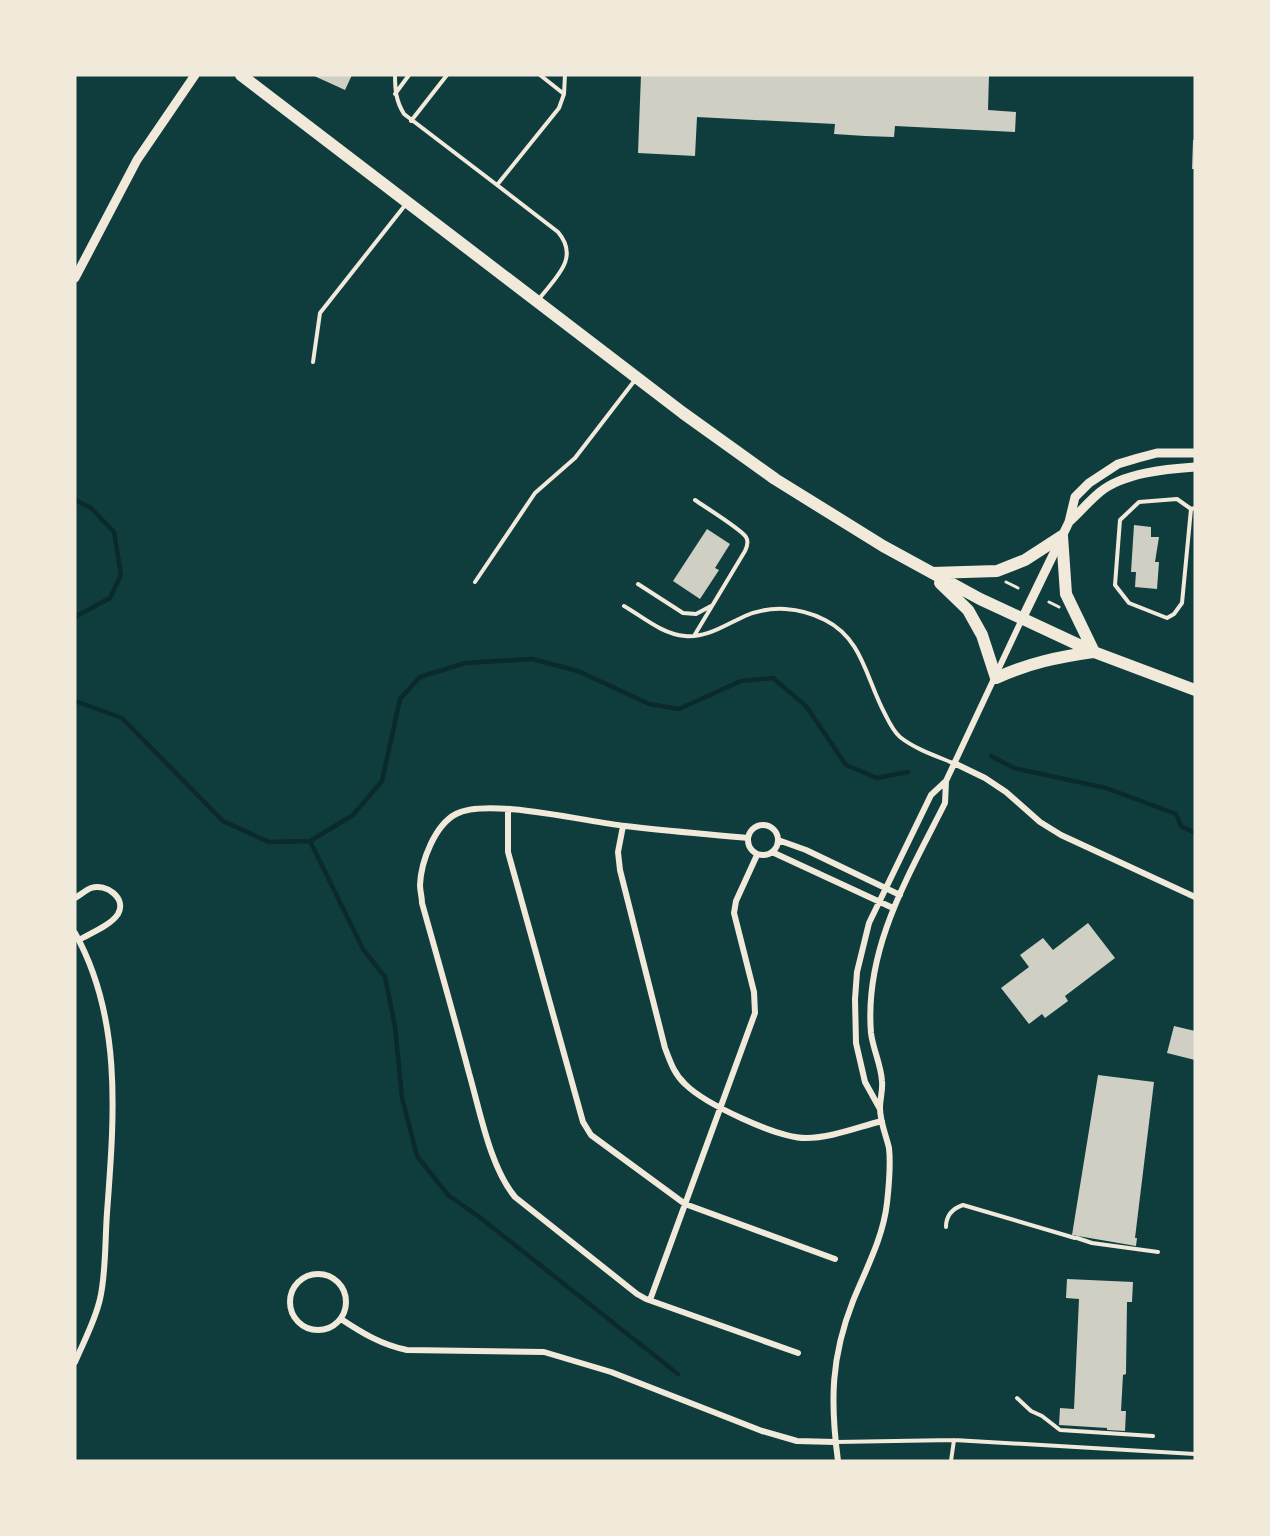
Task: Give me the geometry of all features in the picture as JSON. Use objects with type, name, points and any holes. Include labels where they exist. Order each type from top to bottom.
[{"type":"main road","points":[[241,75],[683,413],[775,479],[931,573],[1022,620],[1195,690]]},
{"type":"main road","points":[[931,573],[997,571],[1025,560],[1062,536],[1066,594],[1094,651]]},
{"type":"main road","points":[[931,573],[968,610],[982,635],[996,678],[1042,660],[1094,651]]},
{"type":"street","points":[[75,278],[137,160],[195,75]]},
{"type":"street","points":[[838,1461],[833,1386],[839,1341],[853,1300],[873,1255],[885,1218],[887,1202],[889,1151],[880,1110],[882,1081],[872,1034],[872,996],[878,953],[893,908],[945,803],[946,781],[1069,522],[1075,497],[1089,483],[1118,464],[1157,453],[1195,453]]},
{"type":"street","points":[[1069,522],[1100,492],[1113,485],[1157,471],[1195,467]]},
{"type":"street","points":[[954,763],[985,778],[1006,792],[1040,822],[1061,835],[1195,897]]},
{"type":"street","points":[[880,1110],[865,1082],[856,1043],[857,972],[869,923],[885,888],[931,795],[946,781]]},
{"type":"street","points":[[748,838],[622,826],[508,809],[468,809],[446,820],[434,839],[424,864],[420,885],[422,903],[477,1103],[499,1173],[515,1197],[637,1294],[798,1353]]},
{"type":"street","points":[[508,809],[508,852],[583,1122],[591,1135],[685,1204],[835,1259]]},
{"type":"street","points":[[762,825],[773,830],[778,840],[772,852],[757,855],[749,847],[748,838],[752,830],[762,825]]},
{"type":"street","points":[[622,826],[618,852],[620,870],[669,1058],[683,1083],[699,1097],[719,1109],[789,1136],[813,1138],[882,1121]]},
{"type":"street","points":[[778,840],[806,850],[900,895]]},
{"type":"street","points":[[772,852],[893,908]]},
{"type":"street","points":[[650,1300],[755,1013],[754,992],[734,913],[736,901],[757,855]]},
{"type":"street","points":[[75,898],[91,888],[101,887],[111,890],[120,905],[119,912],[113,919],[79,940]]},
{"type":"street","points":[[75,933],[89,962],[109,1029],[114,1089],[114,1131],[101,1297],[91,1329],[76,1358]]},
{"type":"street","points":[[326,1274],[335,1278],[342,1285],[346,1294],[347,1304],[341,1319],[332,1327],[323,1330],[313,1330],[304,1326],[297,1320],[290,1304],[294,1286],[308,1275],[326,1274]]},
{"type":"street","points":[[341,1319],[363,1334],[390,1347],[407,1350],[544,1352],[611,1372],[762,1431],[797,1441],[835,1442]]},
{"type":"lane","points":[[395,75],[397,104],[411,121],[558,232],[565,241],[568,251],[567,261],[537,302]]},
{"type":"lane","points":[[395,94],[409,75]]},
{"type":"lane","points":[[411,121],[447,75]]},
{"type":"lane","points":[[540,75],[564,94]]},
{"type":"lane","points":[[497,185],[559,108],[564,94],[565,75]]},
{"type":"lane","points":[[313,362],[320,313],[407,203]]},
{"type":"lane","points":[[475,582],[535,493],[575,458],[637,377]]},
{"type":"lane","points":[[1177,499],[1193,508],[1182,603],[1174,614],[1167,618],[1129,603],[1115,585],[1120,520],[1139,501],[1177,499]]},
{"type":"lane","points":[[694,636],[747,544],[747,537],[695,500]]},
{"type":"lane","points":[[639,584],[683,613],[696,614],[713,604]]},
{"type":"lane","points":[[624,606],[663,631],[682,636],[711,632],[747,615],[764,610],[786,609],[826,620],[852,642],[860,653],[872,687],[892,728],[900,737],[954,763]]},
{"type":"lane","points":[[946,1227],[949,1214],[955,1208],[963,1205],[1092,1243],[1158,1252]]},
{"type":"lane","points":[[1017,1398],[1060,1430],[1153,1436]]},
{"type":"lane","points":[[951,1461],[954,1440]]},
{"type":"lane","points":[[835,1442],[954,1440],[1195,1454]]},
{"type":"path","points":[[1006,582],[1018,588]]},
{"type":"path","points":[[1049,602],[1060,607]]},
{"type":"building","points":[[312,75],[352,75],[345,90]]},
{"type":"building","points":[[641,75],[989,75],[988,110],[1016,112],[1015,132],[895,126],[894,137],[865,136],[834,134],[835,124],[697,117],[695,156],[638,153]]},
{"type":"building","points":[[1193,140],[1195,140],[1195,169],[1192,169]]},
{"type":"building","points":[[1134,525],[1151,527],[1151,537],[1159,537],[1155,562],[1159,562],[1157,589],[1135,587],[1136,572],[1131,572]]},
{"type":"building","points":[[707,529],[730,544],[715,568],[719,570],[700,599],[673,581]]},
{"type":"building","points":[[1088,923],[1115,958],[1065,996],[1068,1001],[1045,1018],[1042,1014],[1029,1024],[1001,988],[1029,967],[1020,955],[1043,938],[1053,950]]},
{"type":"building","points":[[1174,1026],[1195,1031],[1195,1060],[1167,1053]]},
{"type":"building","points":[[1098,1075],[1154,1082],[1135,1238],[1137,1238],[1136,1246],[1072,1235]]},
{"type":"building","points":[[1067,1279],[1133,1282],[1132,1302],[1127,1302],[1126,1374],[1123,1375],[1121,1411],[1126,1411],[1125,1431],[1059,1425],[1060,1408],[1074,1409],[1079,1299],[1066,1298]]},
{"type":"waterway","points":[[75,500],[91,508],[114,532],[121,575],[110,598],[75,617]]},
{"type":"waterway","points":[[75,701],[122,718],[223,821],[269,842],[310,841],[353,815],[382,781],[400,699],[420,677],[465,663],[532,659],[578,671],[649,704],[679,709],[741,681],[773,678],[806,706],[846,765],[877,778],[908,772]]},
{"type":"waterway","points":[[991,756],[1014,768],[1106,788],[1176,814],[1181,826],[1195,833]]},
{"type":"waterway","points":[[310,841],[363,949],[385,977],[395,1026],[402,1098],[417,1156],[449,1196],[478,1216],[678,1374]]}]
